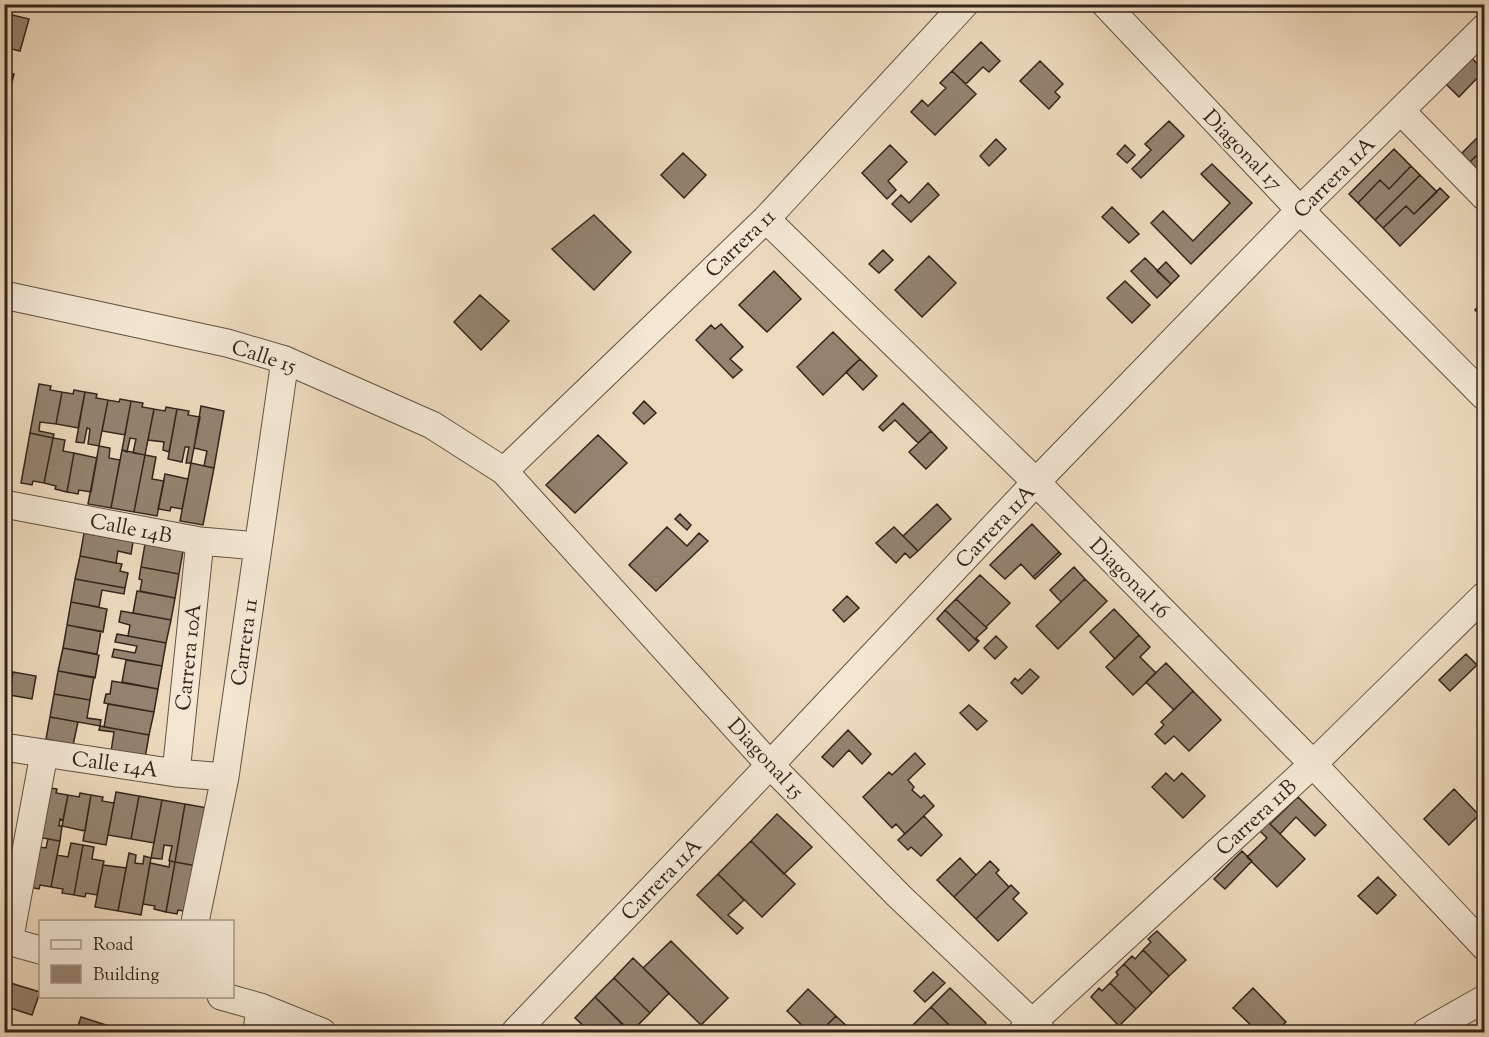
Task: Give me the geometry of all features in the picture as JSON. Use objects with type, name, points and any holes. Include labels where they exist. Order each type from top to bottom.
[{"type":"street","name":"Carrera 11","points":[[504,471],[766,219],[965,4]]},
{"type":"street","name":"Diagonal 17","points":[[1105,4],[1300,210],[1485,396]]},
{"type":"street","name":"Carrera 11A","points":[[515,1032],[1036,483],[1300,210],[1483,33]]},
{"type":"street","points":[[1401,111],[1485,196]]},
{"type":"street","name":"Diagonal 16","points":[[766,219],[1036,483],[1313,764],[1485,946]]},
{"type":"street","name":"Calle 15","points":[[4,295],[227,343],[285,360],[432,425],[504,471]]},
{"type":"street","name":"Carrera 11","points":[[195,920],[225,777],[285,360]]},
{"type":"street","name":"Diagonal 15","points":[[504,471],[770,765],[1032,1029]]},
{"type":"street","name":"Calle 14B","points":[[4,504],[200,541],[257,546]]},
{"type":"street","name":"Carrera 10A","points":[[176,773],[200,541]]},
{"type":"street","name":"Carrera 11B","points":[[1032,1029],[1313,764],[1485,596]]},
{"type":"street","name":"Calle 14A","points":[[4,747],[176,773],[225,777]]},
{"type":"street","points":[[39,950],[7,941],[44,754]]},
{"type":"street","points":[[224,998],[259,1020],[321,1032]]},
{"type":"street","points":[[1426,1032],[1485,999]]},
{"type":"building","points":[[4,13],[29,19],[20,51],[4,47]]},
{"type":"building","points":[[981,42],[1000,61],[989,72],[983,67],[966,84],[952,71]]},
{"type":"building","points":[[1468,54],[1484,71],[1459,97],[1442,80]]},
{"type":"building","points":[[1040,61],[1063,84],[1055,92],[1060,97],[1049,109],[1020,81]]},
{"type":"building","points":[[4,71],[14,74],[6,106],[4,106]]},
{"type":"building","points":[[952,71],[976,94],[935,135],[911,112],[922,100],[928,106],[946,88],[940,83]]},
{"type":"building","points":[[1169,121],[1184,136],[1141,178],[1132,169],[1151,150],[1145,144]]},
{"type":"building","points":[[1484,131],[1484,148],[1470,162],[1462,153]]},
{"type":"building","points":[[996,139],[1006,149],[989,166],[980,156]]},
{"type":"building","points":[[890,145],[907,162],[888,181],[896,190],[887,199],[862,173]]},
{"type":"building","points":[[1125,145],[1135,155],[1127,163],[1117,154]]},
{"type":"building","points":[[1484,148],[1484,176],[1470,162]]},
{"type":"building","points":[[1394,149],[1411,166],[1389,189],[1380,180],[1358,203],[1349,194]]},
{"type":"building","points":[[683,153],[706,175],[684,198],[661,175]]},
{"type":"building","points":[[1212,164],[1252,203],[1191,264],[1151,223],[1163,211],[1193,241],[1230,203],[1201,174]]},
{"type":"building","points":[[1411,166],[1420,175],[1375,220],[1358,203],[1380,180],[1389,189]]},
{"type":"building","points":[[1420,175],[1437,192],[1414,214],[1406,206],[1383,228],[1375,220]]},
{"type":"building","points":[[928,183],[939,195],[911,222],[892,204],[901,195],[909,203]]},
{"type":"building","points":[[1440,188],[1449,197],[1400,246],[1383,228],[1406,206],[1414,214]]},
{"type":"building","points":[[1112,207],[1139,234],[1129,243],[1102,217]]},
{"type":"building","points":[[594,215],[631,252],[594,290],[552,249]]},
{"type":"building","points":[[883,250],[893,260],[879,273],[869,264]]},
{"type":"building","points":[[929,256],[956,283],[922,317],[895,290]]},
{"type":"building","points":[[1145,258],[1171,284],[1157,298],[1131,271]]},
{"type":"building","points":[[1166,262],[1179,276],[1171,284],[1157,271]]},
{"type":"building","points":[[774,271],[801,299],[767,332],[739,305]]},
{"type":"building","points":[[1125,281],[1150,305],[1132,323],[1107,298]]},
{"type":"building","points":[[480,295],[509,321],[481,350],[454,322]]},
{"type":"building","points":[[1484,300],[1484,319],[1475,310]]},
{"type":"building","points":[[721,324],[743,347],[730,359],[742,370],[733,378],[696,340],[711,325],[715,329]]},
{"type":"building","points":[[833,332],[860,359],[823,395],[797,367]]},
{"type":"building","points":[[860,359],[877,376],[863,390],[846,372]]},
{"type":"building","points":[[39,384],[51,386],[50,390],[62,392],[56,424],[40,422],[39,431],[54,434],[53,438],[30,433]]},
{"type":"building","points":[[74,390],[85,392],[78,428],[56,424],[62,392],[73,394]]},
{"type":"building","points":[[85,392],[97,394],[96,398],[108,400],[99,446],[88,444],[90,429],[87,428],[84,443],[76,442]]},
{"type":"building","points":[[120,399],[131,401],[125,435],[102,431],[108,400],[119,402]]},
{"type":"building","points":[[131,401],[143,403],[142,407],[154,409],[145,455],[133,453],[136,439],[130,438],[127,452],[122,450]]},
{"type":"building","points":[[644,401],[656,413],[644,424],[633,413]]},
{"type":"building","points":[[903,403],[931,431],[918,443],[895,420],[883,431],[879,427]]},
{"type":"building","points":[[201,406],[224,411],[214,468],[204,466],[207,451],[194,448]]},
{"type":"building","points":[[166,407],[177,409],[169,452],[163,450],[164,442],[148,440],[154,409],[165,411]]},
{"type":"building","points":[[177,409],[189,411],[188,415],[200,417],[191,463],[186,463],[189,447],[185,447],[182,462],[168,459]]},
{"type":"building","points":[[931,431],[947,448],[926,469],[909,452]]},
{"type":"building","points":[[30,433],[53,438],[44,483],[33,481],[32,485],[21,483]]},
{"type":"building","points":[[598,435],[627,463],[575,513],[546,485]]},
{"type":"building","points":[[53,438],[65,440],[63,451],[74,453],[67,492],[44,483]]},
{"type":"building","points":[[99,446],[110,448],[109,458],[120,460],[111,508],[88,504]]},
{"type":"building","points":[[122,450],[145,455],[134,512],[111,508]]},
{"type":"building","points":[[74,453],[97,458],[91,492],[79,490],[78,494],[67,492]]},
{"type":"building","points":[[145,455],[156,457],[152,479],[164,481],[157,516],[134,512]]},
{"type":"building","points":[[191,463],[214,468],[203,525],[180,521]]},
{"type":"building","points":[[165,474],[188,479],[182,509],[171,507],[170,511],[158,509]]},
{"type":"building","points":[[937,504],[951,519],[918,551],[903,536]]},
{"type":"building","points":[[680,514],[691,525],[687,530],[675,519]]},
{"type":"building","points":[[1032,524],[1059,552],[1033,577],[1021,564],[1005,579],[990,565]]},
{"type":"building","points":[[667,527],[687,546],[699,533],[708,541],[656,591],[629,565]]},
{"type":"building","points":[[894,527],[918,551],[910,558],[905,553],[896,563],[876,543]]},
{"type":"building","points":[[84,533],[133,542],[131,554],[118,551],[116,563],[80,556]]},
{"type":"building","points":[[145,544],[183,551],[179,574],[141,567]]},
{"type":"building","points":[[1059,552],[1061,554],[1035,579],[1033,577]]},
{"type":"building","points":[[80,556],[122,564],[120,571],[128,573],[125,588],[75,579]]},
{"type":"building","points":[[141,567],[179,574],[175,598],[140,591]]},
{"type":"building","points":[[1074,567],[1085,579],[1061,602],[1050,590]]},
{"type":"building","points":[[980,575],[1010,603],[986,627],[956,599]]},
{"type":"building","points":[[75,579],[125,588],[124,594],[102,590],[99,607],[71,602]]},
{"type":"building","points":[[1085,579],[1107,601],[1058,649],[1036,626]]},
{"type":"building","points":[[137,591],[175,598],[171,620],[133,613]]},
{"type":"building","points":[[847,596],[859,608],[844,622],[833,610]]},
{"type":"building","points":[[956,599],[987,628],[976,638],[978,642],[945,610]]},
{"type":"building","points":[[71,602],[107,609],[103,632],[67,625]]},
{"type":"building","points":[[1114,609],[1139,635],[1115,659],[1090,632]]},
{"type":"building","points":[[945,610],[978,642],[969,651],[937,619]]},
{"type":"building","points":[[121,611],[171,620],[166,643],[128,636],[130,625],[119,622]]},
{"type":"building","points":[[67,625],[101,631],[97,654],[63,648]]},
{"type":"building","points":[[117,634],[166,643],[162,666],[112,657],[114,649],[135,653],[137,646],[115,642]]},
{"type":"building","points":[[1139,635],[1150,647],[1140,657],[1156,673],[1133,695],[1106,667]]},
{"type":"building","points":[[996,636],[1007,647],[995,659],[984,648]]},
{"type":"building","points":[[63,648],[99,655],[95,678],[58,671]]},
{"type":"building","points":[[1466,654],[1477,665],[1450,691],[1439,680]]},
{"type":"building","points":[[126,660],[162,666],[158,689],[122,682]]},
{"type":"building","points":[[1166,663],[1193,691],[1174,710],[1146,682]]},
{"type":"building","points":[[1030,669],[1039,677],[1022,694],[1011,683],[1015,678],[1018,681]]},
{"type":"building","points":[[58,671],[94,677],[90,700],[54,694]]},
{"type":"building","points":[[13,672],[36,676],[32,699],[4,694],[4,687],[11,688]]},
{"type":"building","points":[[112,681],[158,689],[154,712],[104,703],[106,694],[110,694]]},
{"type":"building","points":[[1193,691],[1221,720],[1189,751],[1174,736],[1165,744],[1155,734],[1164,725],[1161,722]]},
{"type":"building","points":[[54,694],[90,700],[87,718],[101,720],[100,726],[50,717]]},
{"type":"building","points":[[108,704],[154,712],[149,735],[104,727]]},
{"type":"building","points":[[969,705],[987,721],[977,730],[960,713]]},
{"type":"building","points":[[50,717],[78,722],[73,745],[46,739]]},
{"type":"building","points":[[100,726],[149,735],[145,758],[111,752],[114,732],[99,730]]},
{"type":"building","points":[[848,730],[871,754],[862,764],[849,750],[833,767],[822,757]]},
{"type":"building","points":[[915,753],[925,764],[908,780],[914,787],[912,790],[921,798],[924,795],[934,806],[905,834],[896,824],[892,828],[863,797],[889,772],[892,775]]},
{"type":"building","points":[[1166,773],[1174,781],[1182,773],[1205,796],[1183,818],[1152,787]]},
{"type":"building","points":[[45,787],[57,789],[56,793],[68,795],[63,820],[60,819],[59,826],[62,826],[60,841],[36,837]]},
{"type":"building","points":[[1454,789],[1479,815],[1449,845],[1424,819]]},
{"type":"building","points":[[116,792],[139,796],[131,839],[108,835]]},
{"type":"building","points":[[80,793],[91,795],[85,831],[62,826],[68,795],[79,797]]},
{"type":"building","points":[[91,795],[103,797],[102,801],[114,803],[106,845],[83,841]]},
{"type":"building","points":[[139,796],[162,800],[154,843],[131,839]]},
{"type":"building","points":[[1298,797],[1326,825],[1315,836],[1296,817],[1280,834],[1270,824]]},
{"type":"building","points":[[162,800],[185,804],[175,862],[169,861],[172,846],[164,845],[162,859],[151,858]]},
{"type":"building","points":[[185,804],[208,808],[197,866],[175,862]]},
{"type":"building","points":[[777,814],[812,847],[784,874],[751,841]]},
{"type":"building","points":[[924,816],[942,835],[921,856],[911,847],[908,850],[898,840]]},
{"type":"building","points":[[1267,821],[1305,859],[1277,887],[1247,857],[1267,838],[1258,829]]},
{"type":"building","points":[[48,839],[60,841],[51,887],[40,885],[39,889],[28,887],[39,847],[46,848]]},
{"type":"building","points":[[751,841],[795,884],[762,917],[718,874]]},
{"type":"building","points":[[71,843],[83,845],[74,895],[62,893],[63,889],[51,887],[57,855],[68,857]]},
{"type":"building","points":[[83,845],[94,847],[92,859],[104,861],[97,895],[86,893],[85,897],[74,895]]},
{"type":"building","points":[[1242,851],[1252,861],[1225,889],[1214,879]]},
{"type":"building","points":[[129,853],[136,855],[135,863],[143,864],[144,856],[151,858],[141,915],[118,911]]},
{"type":"building","points":[[960,858],[976,875],[954,897],[937,880]]},
{"type":"building","points":[[170,861],[175,862],[166,912],[154,909],[155,906],[143,904],[150,863],[169,867]]},
{"type":"building","points":[[990,861],[999,870],[996,873],[1009,887],[976,919],[954,897]]},
{"type":"building","points":[[175,862],[197,866],[189,912],[178,910],[177,914],[166,912]]},
{"type":"building","points":[[103,865],[126,868],[118,911],[95,907]]},
{"type":"building","points":[[718,874],[744,900],[728,915],[743,928],[737,934],[697,895]]},
{"type":"building","points":[[1378,877],[1396,895],[1377,914],[1358,896]]},
{"type":"building","points":[[1011,885],[1019,893],[1013,899],[1027,913],[998,941],[976,919]]},
{"type":"building","points":[[1157,931],[1186,960],[1169,976],[1143,950],[1151,942],[1148,939]]},
{"type":"building","points":[[671,941],[728,998],[701,1025],[643,968]]},
{"type":"building","points":[[1143,950],[1169,976],[1152,993],[1124,964],[1132,956],[1135,959]]},
{"type":"building","points":[[633,958],[669,993],[650,1013],[614,978]]},
{"type":"building","points":[[1124,964],[1152,993],[1136,1009],[1110,983]]},
{"type":"building","points":[[933,972],[945,983],[925,1002],[914,991]]},
{"type":"building","points":[[614,978],[650,1013],[631,1032],[595,997]]},
{"type":"building","points":[[4,981],[39,992],[32,1015],[4,1006]]},
{"type":"building","points":[[1110,983],[1136,1009],[1119,1026],[1091,997],[1099,988],[1102,991]]},
{"type":"building","points":[[950,988],[986,1023],[977,1032],[956,1032],[931,1007]]},
{"type":"building","points":[[1253,988],[1286,1022],[1275,1032],[1258,1032],[1233,1008]]},
{"type":"building","points":[[808,989],[836,1016],[820,1032],[809,1032],[787,1011]]},
{"type":"building","points":[[595,997],[630,1032],[590,1032],[575,1018]]},
{"type":"building","points":[[931,1007],[956,1032],[917,1032],[911,1027]]},
{"type":"building","points":[[836,1016],[853,1032],[820,1032]]},
{"type":"building","points":[[81,1017],[125,1031],[125,1032],[76,1032]]}]
